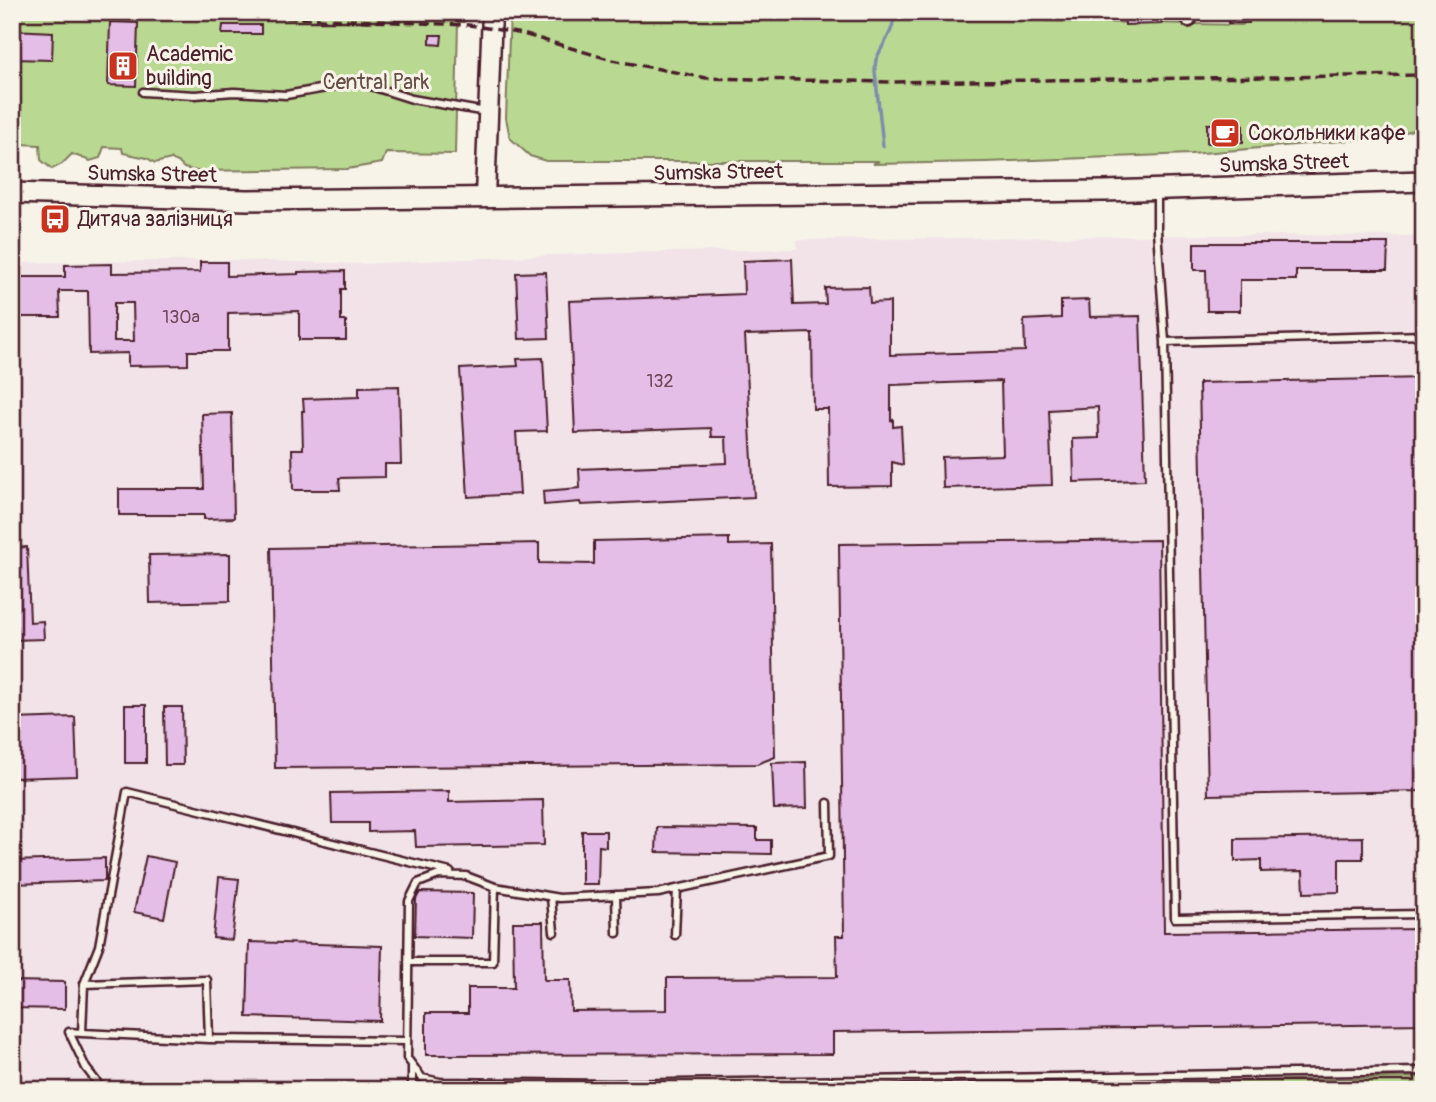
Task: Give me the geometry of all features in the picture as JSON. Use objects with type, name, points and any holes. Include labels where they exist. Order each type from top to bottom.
[{"type":"main road","points":[[485,197],[492,12]]},
{"type":"main road","name":"Sumska Street","points":[[12,193],[247,200],[1157,190],[1424,181]]},
{"type":"lane","points":[[143,92],[286,95],[355,81],[412,99],[488,112]]},
{"type":"lane","points":[[1157,190],[1157,230],[1165,342],[1175,918],[1424,914]]},
{"type":"lane","points":[[1165,342],[1424,335]]},
{"type":"lane","points":[[82,1033],[84,984],[99,946],[127,792],[466,876],[495,887],[559,898],[658,893],[829,856],[828,803]]},
{"type":"lane","points":[[466,876],[439,875],[418,883],[410,901],[407,1058],[422,1077],[440,1082],[597,1084],[1424,1071]]},
{"type":"lane","points":[[408,962],[493,962],[495,887]]},
{"type":"lane","points":[[675,934],[677,889]]},
{"type":"lane","points":[[616,895],[617,933]]},
{"type":"lane","points":[[551,897],[554,932]]},
{"type":"lane","points":[[84,984],[207,980],[209,1039]]},
{"type":"lane","points":[[103,1090],[86,1068],[69,1032],[209,1039],[407,1041]]},
{"type":"lane","points":[[412,1065],[412,1090]]},
{"type":"shaded area","points":[[1215,235],[1424,236],[1424,1090],[12,1090],[12,263],[232,260],[362,264],[550,255],[797,249],[797,240]]},
{"type":"green space","name":"Central Park","points":[[12,12],[464,12],[464,22],[458,22],[455,154],[386,153],[382,163],[347,169],[196,171],[184,168],[171,159],[155,163],[147,158],[123,153],[122,148],[104,147],[100,158],[90,161],[72,154],[52,169],[41,160],[40,145],[21,144],[20,149],[12,149]]},
{"type":"green space","points":[[510,12],[1024,12],[1046,21],[1242,25],[1261,12],[1424,12],[1424,127],[1387,137],[1191,154],[985,162],[873,164],[879,161],[546,161],[530,156],[510,138],[506,118]]},
{"type":"green space","points":[[1424,1077],[1424,1090],[870,1090]]},
{"type":"building","points":[[1124,12],[1162,12],[1162,24],[1125,25]]},
{"type":"building","points":[[1228,12],[1249,12],[1249,23],[1228,23]]},
{"type":"building","name":"Academic building","points":[[110,22],[138,23],[136,86],[108,85]]},
{"type":"building","points":[[223,25],[261,25],[261,34],[222,34]]},
{"type":"building","points":[[12,30],[53,32],[52,60],[12,59]]},
{"type":"building","points":[[430,35],[442,35],[441,45],[430,44]]},
{"type":"building","name":"Сокольники кафе","points":[[1243,123],[1243,142],[1207,143],[1207,124]]},
{"type":"building","points":[[1194,243],[1388,243],[1387,270],[1296,270],[1296,280],[1240,280],[1240,311],[1207,311],[1206,270],[1194,270]]},
{"type":"building","points":[[792,259],[794,305],[826,304],[825,288],[869,287],[870,303],[890,302],[890,355],[1025,351],[1024,320],[1061,318],[1061,301],[1089,300],[1090,317],[1140,316],[1145,480],[1074,482],[1073,439],[1099,438],[1098,407],[1049,410],[1052,485],[943,488],[942,457],[1003,455],[1001,381],[891,385],[891,420],[893,419],[893,427],[901,426],[903,465],[892,462],[892,486],[829,487],[828,409],[813,409],[812,333],[745,335],[754,497],[544,505],[543,491],[580,488],[579,469],[727,463],[726,437],[712,437],[711,428],[575,433],[569,301],[744,294],[743,261]]},
{"type":"building","points":[[200,262],[227,262],[227,276],[345,271],[345,289],[341,289],[341,321],[346,321],[346,340],[299,340],[299,311],[228,313],[228,351],[188,351],[188,365],[128,366],[128,353],[89,354],[88,291],[59,291],[60,317],[12,317],[12,277],[65,277],[65,265],[112,264],[112,273],[200,272]],"holes":[[[114,303],[133,303],[134,341],[114,341]]]},
{"type":"building","points":[[546,272],[549,338],[519,339],[516,273]]},
{"type":"building","points":[[543,358],[547,431],[516,432],[520,494],[468,497],[460,369],[518,366],[517,359]]},
{"type":"building","points":[[1424,378],[1424,791],[1208,795],[1199,383]]},
{"type":"building","points":[[399,386],[401,464],[385,464],[385,477],[339,478],[340,490],[293,490],[292,449],[303,449],[303,399],[359,397],[359,387]]},
{"type":"building","points":[[232,413],[234,518],[204,519],[204,515],[119,515],[119,489],[204,489],[202,414]]},
{"type":"building","points":[[729,538],[729,545],[771,544],[775,757],[757,764],[275,768],[271,548],[539,543],[539,563],[594,564],[594,541]]},
{"type":"building","points":[[1159,540],[1164,932],[1424,929],[1424,1024],[833,1032],[833,1054],[426,1055],[426,1013],[468,1013],[468,988],[514,988],[513,922],[543,922],[544,980],[570,980],[571,1011],[667,1010],[667,978],[837,977],[836,936],[844,936],[839,544]]},
{"type":"building","points":[[27,547],[30,622],[43,621],[44,639],[12,640],[12,548]]},
{"type":"building","points":[[230,554],[230,601],[150,603],[149,555]]},
{"type":"building","points":[[125,705],[146,705],[146,763],[125,763]]},
{"type":"building","points":[[164,707],[182,707],[183,765],[165,765]]},
{"type":"building","points":[[75,717],[77,776],[12,778],[12,719]]},
{"type":"building","points":[[806,762],[807,808],[774,809],[772,763]]},
{"type":"building","points":[[449,791],[449,802],[543,800],[544,845],[416,847],[415,831],[368,832],[368,823],[332,823],[331,793]]},
{"type":"building","points":[[657,827],[757,828],[757,840],[771,840],[771,854],[656,852]]},
{"type":"building","points":[[582,831],[606,831],[606,847],[599,846],[598,884],[582,884]]},
{"type":"building","points":[[1363,837],[1363,859],[1339,859],[1339,892],[1304,893],[1303,871],[1261,872],[1261,860],[1235,861],[1235,839]]},
{"type":"building","points":[[146,856],[175,862],[164,918],[134,912]]},
{"type":"building","points":[[105,858],[105,881],[12,884],[12,861]]},
{"type":"building","points":[[219,877],[239,879],[232,940],[213,938]]},
{"type":"building","points":[[420,892],[473,893],[472,938],[415,936],[416,899]]},
{"type":"building","points":[[249,942],[382,946],[380,1021],[247,1017]]},
{"type":"building","points":[[12,981],[65,982],[65,1009],[12,1008]]},
{"type":"waterway","points":[[883,146],[875,66],[878,54],[891,31],[893,12]]},
{"type":"railway","points":[[151,12],[469,25],[523,34],[612,60],[706,78],[890,82],[1424,75]]},
{"type":"place","name":"Academic building","points":[[123,66]]},
{"type":"place","name":"Сокольники кафе","points":[[1225,133]]},
{"type":"place","name":"Дитяча залізниця","points":[[55,219]]}]
